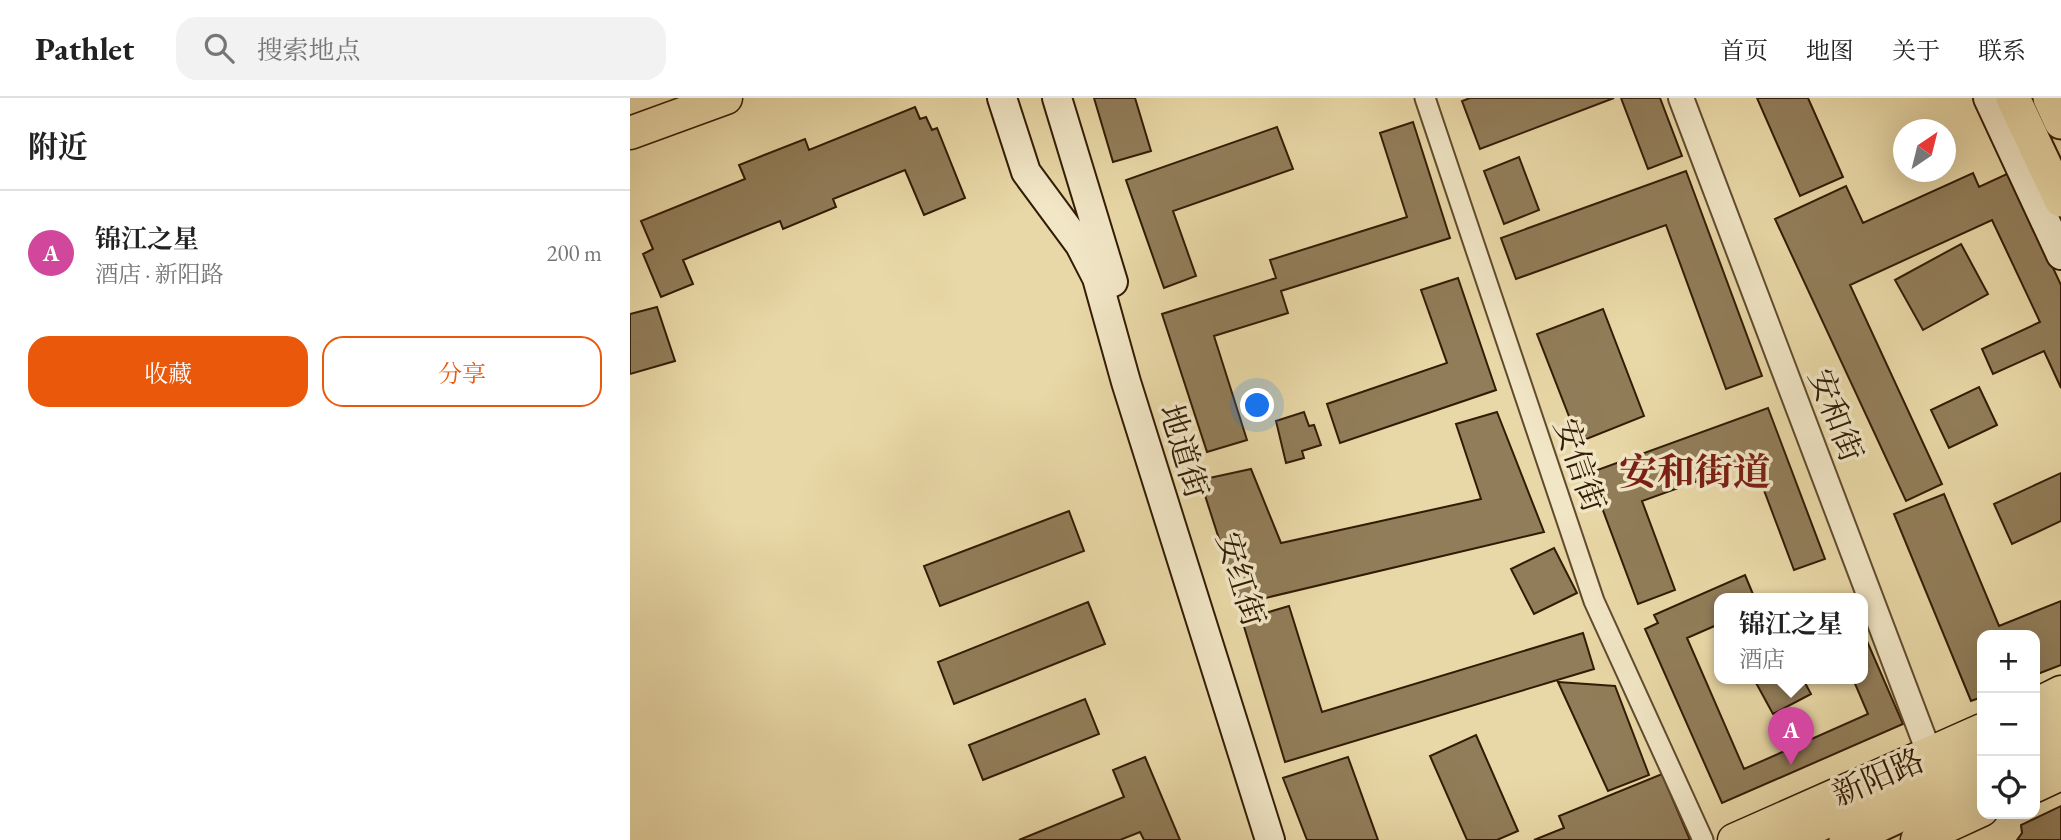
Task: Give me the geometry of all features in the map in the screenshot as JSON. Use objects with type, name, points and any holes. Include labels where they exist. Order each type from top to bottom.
[{"type":"highway","points":[[2013,98],[2061,200]]},
{"type":"highway","points":[[2050,98],[2061,122]]},
{"type":"highway","points":[[2040,722],[2061,712]]},
{"type":"highway","points":[[2040,750],[2061,740]]},
{"type":"highway","name":"新阳路","points":[[1786,840],[1977,750]]},
{"type":"highway","name":"新阳路","points":[[1846,840],[1977,779]]},
{"type":"main road","points":[[630,133],[726,98]]},
{"type":"main road","name":"地道街","points":[[1002,98],[1026,172],[1080,246],[1097,278],[1126,382],[1270,840]]},
{"type":"main road","name":"安红街","points":[[1057,98],[1285,840]]},
{"type":"main road","points":[[1988,98],[2061,255]]},
{"type":"main road","points":[[2040,702],[2061,692]]},
{"type":"main road","name":"新阳路","points":[[1734,840],[1977,732]]},
{"type":"main road","points":[[2040,784],[2061,774]]},
{"type":"main road","points":[[1917,840],[1957,831],[1977,814]]},
{"type":"street","name":"安信街","points":[[1425,98],[1594,601],[1703,840]]},
{"type":"street","name":"安和街","points":[[1681,98],[1930,755]]},
{"type":"building","points":[[1094,98],[1135,98],[1151,151],[1113,162]]},
{"type":"building","points":[[1470,98],[1614,98],[1480,149],[1462,101]]},
{"type":"building","points":[[1621,98],[1660,98],[1682,156],[1648,169]]},
{"type":"building","points":[[1757,98],[1808,98],[1843,177],[1800,196]]},
{"type":"building","points":[[915,107],[920,119],[926,117],[932,130],[937,128],[965,198],[924,215],[905,170],[833,199],[836,207],[783,229],[780,221],[683,260],[693,284],[661,297],[643,254],[653,249],[641,221],[745,179],[739,165],[805,139],[809,150]]},
{"type":"building","points":[[1413,122],[1450,238],[1281,291],[1288,313],[1214,336],[1247,440],[1207,452],[1162,314],[1276,278],[1270,260],[1407,217],[1380,133]]},
{"type":"building","points":[[1277,127],[1293,169],[1173,211],[1196,276],[1164,288],[1126,180]]},
{"type":"building","points":[[1519,157],[1539,210],[1504,224],[1484,171]]},
{"type":"building","points":[[1686,171],[1762,376],[1726,389],[1666,225],[1516,279],[1501,238]]},
{"type":"building","points":[[1973,173],[1979,187],[2009,173],[2061,285],[2061,388],[2044,351],[1993,374],[1982,349],[2040,322],[1992,220],[1850,285],[1942,484],[1906,501],[1775,219],[1846,186],[1863,223]]},
{"type":"building","points":[[1961,244],[1988,294],[1923,330],[1895,280]]},
{"type":"building","points":[[1458,278],[1496,390],[1340,443],[1327,404],[1447,363],[1421,290]]},
{"type":"building","points":[[657,307],[675,361],[630,374],[630,314]]},
{"type":"building","points":[[1603,309],[1644,416],[1579,442],[1537,334]]},
{"type":"building","points":[[1979,387],[1997,425],[1949,448],[1931,410]]},
{"type":"building","points":[[1768,408],[1825,559],[1794,570],[1753,461],[1642,501],[1675,590],[1638,604],[1589,473]]},
{"type":"building","points":[[1304,412],[1309,426],[1314,425],[1321,445],[1302,451],[1304,458],[1286,463],[1276,421]]},
{"type":"building","points":[[1497,412],[1544,532],[1240,604],[1200,480],[1251,469],[1281,543],[1481,499],[1456,424]]},
{"type":"building","points":[[2061,473],[2061,521],[2012,544],[1994,504]]},
{"type":"building","points":[[1944,494],[1999,626],[2061,601],[2061,665],[2040,673],[2040,630],[1977,630],[1977,699],[1971,701],[1894,514]]},
{"type":"building","points":[[1069,511],[1084,551],[940,606],[924,566]]},
{"type":"building","points":[[1554,548],[1577,593],[1534,614],[1511,569]]},
{"type":"building","points":[[1745,575],[1752,593],[1714,593],[1714,626],[1687,638],[1744,769],[1868,714],[1855,684],[1868,684],[1868,644],[1903,724],[1722,803],[1645,629],[1658,623],[1654,615]]},
{"type":"building","points":[[1088,602],[1105,644],[954,704],[938,662]]},
{"type":"building","points":[[1289,606],[1322,712],[1583,633],[1594,669],[1285,762],[1242,620]]},
{"type":"building","points":[[1558,682],[1615,686],[1649,775],[1608,791]]},
{"type":"building","points":[[1757,684],[1806,684],[1811,694],[1773,714]]},
{"type":"building","points":[[1085,699],[1099,734],[983,780],[969,745]]},
{"type":"building","points":[[1476,735],[1518,831],[1497,840],[1467,840],[1430,756]]},
{"type":"building","points":[[1145,757],[1180,840],[1144,840],[1140,832],[1120,840],[1019,840],[1124,797],[1113,770]]},
{"type":"building","points":[[1348,757],[1378,840],[1307,840],[1283,778]]},
{"type":"building","points":[[1662,774],[1690,840],[1534,840],[1564,828],[1559,816]]},
{"type":"building","points":[[2061,806],[2061,840],[2017,840],[2022,833],[2021,825],[2040,819],[2040,816]]},
{"type":"place","name":"锦江之星","points":[[1791,765]]},
{"type":"district","name":"安和街道","points":[[1695,472]]}]
